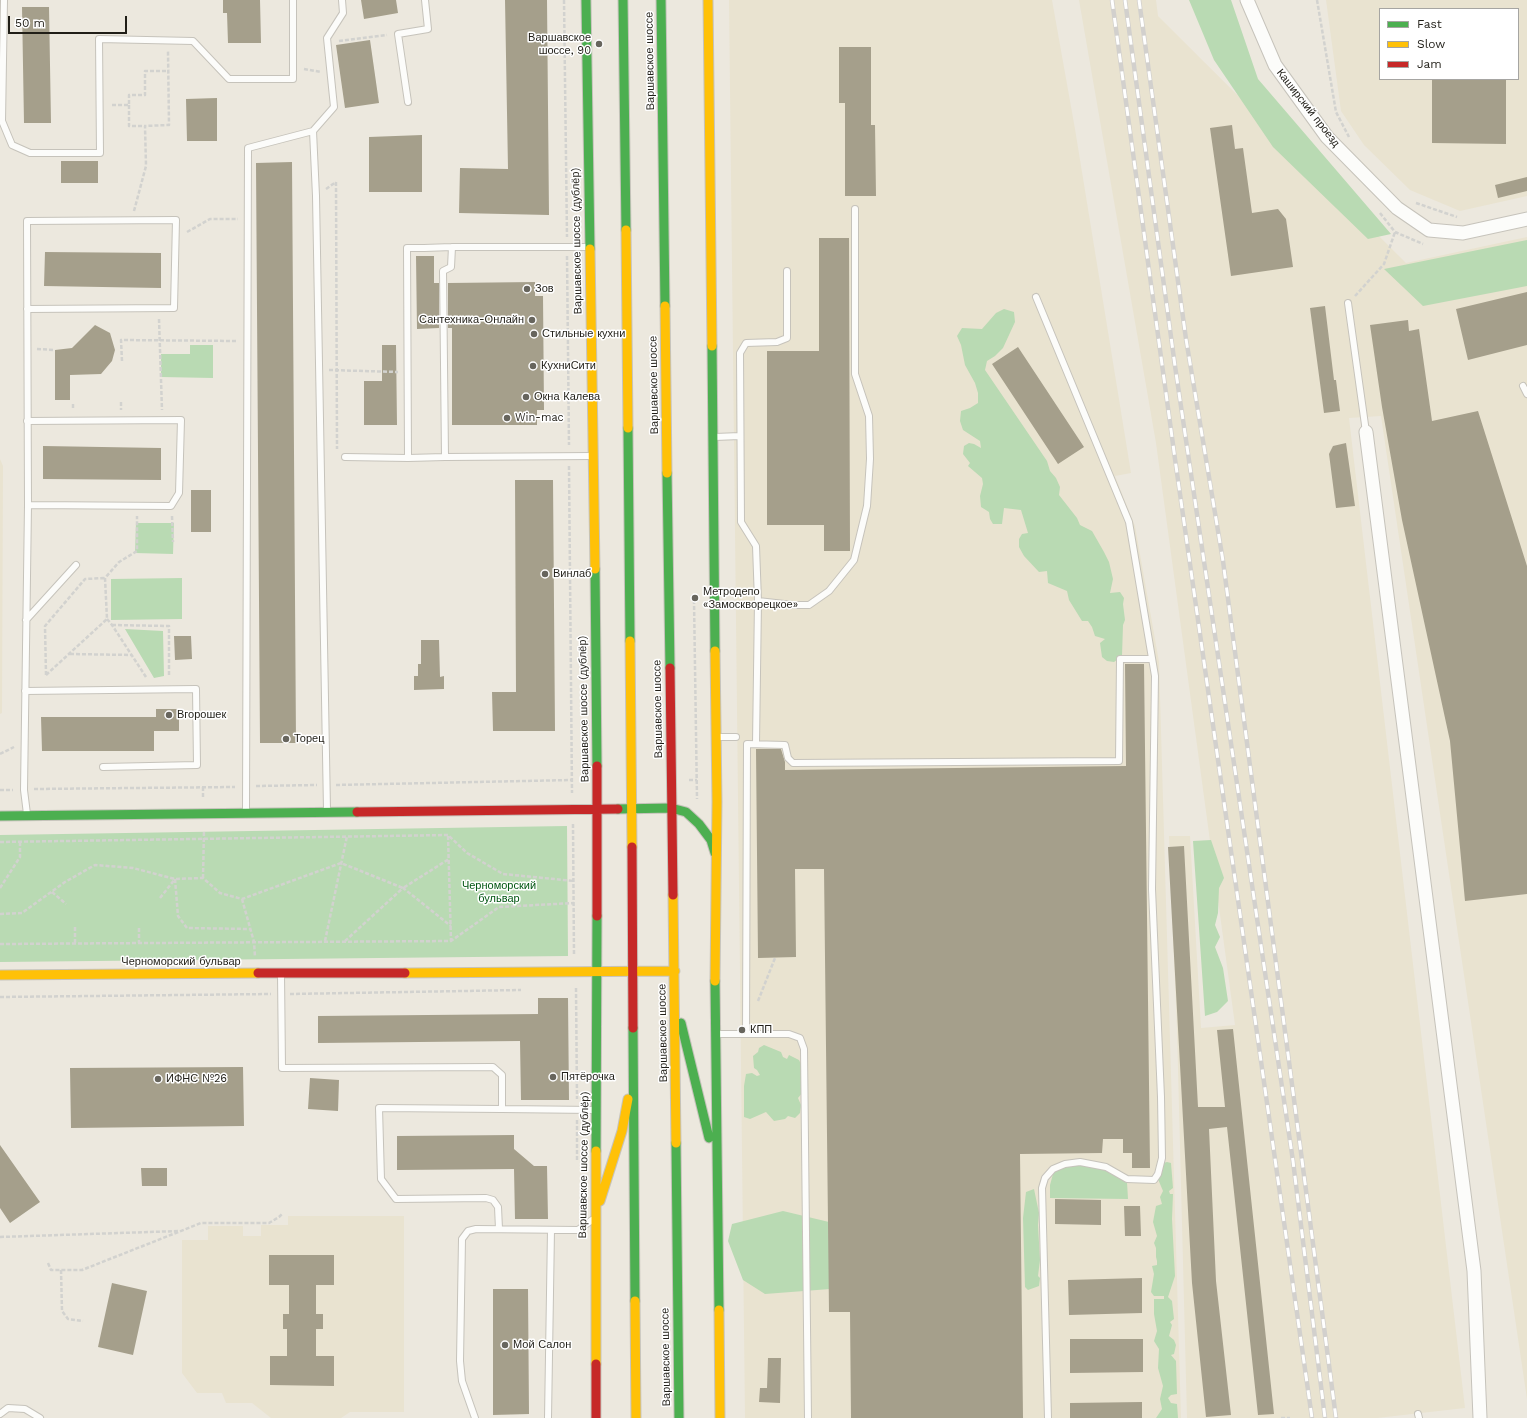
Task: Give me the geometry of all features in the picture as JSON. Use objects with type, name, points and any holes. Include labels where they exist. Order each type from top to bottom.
[{"type":"street","name":"Варшавское шоссе (дублёр)","points":[[586,0],[589,246],[594,456],[597,808],[595,1217],[596,1418]]},
{"type":"street","points":[[623,0],[632,808],[636,1418]]},
{"type":"street","name":"Варшавское шоссе","points":[[661,0],[671,808],[675,996],[679,1418]]},
{"type":"street","points":[[708,0],[718,859],[716,1034],[720,1418]]},
{"type":"street","name":"Каширский проезд","points":[[1247,0],[1275,65],[1327,137],[1397,208],[1429,230],[1463,233],[1527,219]]},
{"type":"street","points":[[1366,432],[1474,1271],[1480,1418]]},
{"type":"street","points":[[0,816],[671,808],[686,812],[699,824],[711,840],[718,859]]},
{"type":"street","name":"Черноморский бульвар","points":[[0,975],[674,971]]},
{"type":"street","points":[[675,996],[686,1050],[703,1111],[717,1178]]},
{"type":"street","points":[[595,1217],[622,1131],[633,1073]]},
{"type":"lane","points":[[4,0],[2,121],[12,145],[30,153],[100,153],[99,39],[193,41],[229,79],[293,79],[293,0]]},
{"type":"lane","points":[[246,813],[248,148],[313,131],[334,107],[332,74],[327,38],[342,13],[342,0]]},
{"type":"lane","points":[[408,102],[398,34],[428,29],[425,0]]},
{"type":"lane","points":[[313,131],[316,204],[327,812]]},
{"type":"lane","points":[[758,602],[809,605],[829,591],[854,560],[867,506],[870,459],[869,416],[855,374],[855,209]]},
{"type":"lane","points":[[28,309],[174,308],[176,220],[27,220],[28,506],[24,790],[28,816]]},
{"type":"lane","points":[[408,458],[407,248],[589,246]]},
{"type":"lane","points":[[445,457],[443,271],[451,268],[452,247]]},
{"type":"lane","points":[[424,248],[425,256]]},
{"type":"lane","points":[[756,744],[758,602],[756,546],[741,522],[740,353],[746,343],[776,342],[787,338],[787,271]]},
{"type":"lane","points":[[1036,297],[1129,522],[1155,676],[1152,889],[1161,1097],[1162,1158],[1158,1174],[1154,1180],[1127,1179],[1106,1166],[1080,1162],[1066,1164],[1053,1169],[1045,1178],[1042,1188],[1048,1418]]},
{"type":"lane","points":[[1348,303],[1366,432]]},
{"type":"lane","points":[[1523,386],[1527,394]]},
{"type":"lane","points":[[27,421],[181,420],[179,493],[171,506],[28,506]]},
{"type":"lane","points":[[713,437],[740,436]]},
{"type":"lane","points":[[345,457],[408,458],[594,456]]},
{"type":"lane","points":[[26,620],[76,565]]},
{"type":"lane","points":[[746,1034],[747,744],[785,745],[788,758],[793,763],[1120,761],[1120,659],[1152,659]]},
{"type":"lane","points":[[25,691],[196,689],[197,765],[103,767]]},
{"type":"lane","points":[[716,736],[736,737]]},
{"type":"lane","points":[[281,973],[282,1068],[493,1067],[502,1075],[502,1110]]},
{"type":"lane","points":[[716,1034],[789,1034],[800,1038],[804,1049],[808,1418]]},
{"type":"lane","points":[[499,1229],[498,1207],[494,1200],[486,1198],[396,1199],[381,1179],[379,1108],[596,1110]]},
{"type":"lane","points":[[475,1418],[462,1381],[460,1361],[462,1239],[468,1231],[476,1229],[578,1230],[595,1217]]},
{"type":"lane","points":[[548,1418],[551,1230]]},
{"type":"lane","points":[[0,1414],[8,1408],[25,1409],[40,1418]]},
{"type":"path","points":[[564,0],[577,1163]]},
{"type":"path","points":[[1317,0],[1336,112],[1349,138]]},
{"type":"path","points":[[328,42],[398,34]]},
{"type":"path","points":[[168,40],[169,125],[129,126],[129,94],[144,94],[144,71],[168,71]]},
{"type":"path","points":[[294,68],[332,74]]},
{"type":"path","points":[[112,105],[129,105]]},
{"type":"path","points":[[132,220],[146,166],[145,126]]},
{"type":"path","points":[[336,182],[337,457]]},
{"type":"path","points":[[1416,202],[1464,220]]},
{"type":"path","points":[[176,238],[210,219],[227,219]]},
{"type":"path","points":[[1348,303],[1384,264],[1395,232]]},
{"type":"path","points":[[159,308],[162,403]]},
{"type":"path","points":[[122,361],[121,340],[225,341]]},
{"type":"path","points":[[319,370],[407,372]]},
{"type":"path","points":[[171,506],[174,524],[174,542]]},
{"type":"path","points":[[107,619],[46,676],[45,626],[85,580],[105,578],[119,562],[137,551],[137,524]]},
{"type":"path","points":[[105,578],[107,619],[146,677]]},
{"type":"path","points":[[694,600],[697,801],[702,802]]},
{"type":"path","points":[[112,625],[169,626],[169,676]]},
{"type":"path","points":[[69,654],[132,655]]},
{"type":"path","points":[[0,754],[24,742]]},
{"type":"path","points":[[0,790],[24,790],[34,788],[246,787],[572,780]]},
{"type":"path","points":[[689,780],[697,780]]},
{"type":"path","points":[[34,782],[34,788]]},
{"type":"path","points":[[203,787],[203,878]]},
{"type":"path","points":[[0,842],[448,835],[467,854],[503,874],[574,881]]},
{"type":"path","points":[[448,835],[451,941]]},
{"type":"path","points":[[325,941],[348,836]]},
{"type":"path","points":[[0,888],[20,857],[20,842]]},
{"type":"path","points":[[345,941],[403,888],[449,859]]},
{"type":"path","points":[[0,914],[22,914],[52,892],[95,865],[133,868],[175,879],[203,878],[220,893],[242,899],[341,863],[403,888],[451,926]]},
{"type":"path","points":[[175,879],[178,916],[187,928],[250,929],[242,899]]},
{"type":"path","points":[[160,898],[175,879]]},
{"type":"path","points":[[52,892],[66,904]]},
{"type":"path","points":[[0,944],[451,941],[499,907],[574,903]]},
{"type":"path","points":[[75,927],[75,943]]},
{"type":"path","points":[[139,928],[139,943]]},
{"type":"path","points":[[755,1008],[775,958]]},
{"type":"path","points":[[48,1263],[51,1270],[82,1270],[201,1223],[269,1222],[279,1218],[282,1213]]},
{"type":"path","points":[[0,1236],[182,1231]]},
{"type":"path","points":[[61,1270],[62,1311],[68,1319],[83,1321]]},
{"type":"path","points":[[1281,1418],[1290,1418]]},
{"type":"shaded area","points":[[729,0],[1052,0],[1075,129],[1131,473],[1115,476],[1135,526],[1159,662],[1181,1418],[745,1418]]},
{"type":"shaded area","points":[[1079,0],[1156,0],[1158,16],[1406,263],[1527,237],[1527,1399],[1381,416],[1349,418],[1465,1408],[1377,1418],[1187,1418],[1177,1030],[1169,836],[1190,836],[1201,1028],[1235,1025],[1156,443]]},
{"type":"shaded area","points":[[1326,0],[1527,0],[1527,196],[1460,211],[1410,190],[1364,145],[1341,111]]},
{"type":"shaded area","points":[[0,459],[3,466],[2,713],[0,714]]},
{"type":"shaded area","points":[[288,1216],[404,1216],[404,1412],[350,1412],[341,1418],[271,1418],[252,1403],[226,1403],[222,1393],[197,1393],[182,1373],[182,1240],[208,1240],[208,1226],[243,1226],[243,1236],[261,1236],[261,1225],[288,1225]]},
{"type":"green space","points":[[1189,0],[1231,0],[1258,79],[1391,234],[1368,239],[1273,147],[1214,60]]},
{"type":"green space","points":[[1527,240],[1527,286],[1423,306],[1384,269]]},
{"type":"green space","points":[[1004,309],[1014,312],[1015,322],[1003,348],[987,361],[985,370],[1047,461],[1050,471],[1056,478],[1060,487],[1059,495],[1077,518],[1080,525],[1092,531],[1109,562],[1113,579],[1110,593],[1120,592],[1124,598],[1123,604],[1125,620],[1123,625],[1122,656],[1114,662],[1107,661],[1102,657],[1100,643],[1105,639],[1095,636],[1088,621],[1082,621],[1069,600],[1067,591],[1048,583],[1047,571],[1039,572],[1024,556],[1019,547],[1019,539],[1022,534],[1028,533],[1021,510],[1004,508],[1002,524],[993,524],[990,519],[989,512],[981,507],[980,496],[983,484],[982,478],[968,466],[970,463],[963,454],[964,446],[969,443],[981,448],[980,441],[963,430],[960,421],[961,411],[978,403],[978,393],[975,383],[965,365],[961,345],[957,336],[962,328],[982,329],[996,313]]},
{"type":"green space","points":[[190,345],[213,345],[213,378],[161,377],[161,354],[190,354]]},
{"type":"green space","points":[[136,523],[174,523],[173,554],[135,553]]},
{"type":"green space","points":[[182,578],[182,619],[111,620],[111,579]]},
{"type":"green space","points":[[125,629],[163,631],[164,676],[154,678]]},
{"type":"green space","name":"Черноморский бульвар","points":[[567,826],[568,956],[0,962],[0,835]]},
{"type":"green space","points":[[1211,840],[1224,878],[1219,888],[1218,913],[1215,925],[1220,937],[1215,947],[1223,968],[1228,1001],[1217,1012],[1205,1016],[1193,841]]},
{"type":"green space","points":[[764,1045],[781,1052],[783,1057],[787,1059],[789,1055],[799,1060],[801,1064],[802,1093],[798,1098],[801,1105],[800,1113],[795,1118],[788,1116],[785,1119],[774,1121],[766,1112],[750,1119],[744,1117],[744,1086],[746,1074],[752,1073],[757,1076],[760,1075],[754,1068],[753,1056],[758,1052],[759,1048]]},
{"type":"green space","points":[[1167,1162],[1171,1163],[1173,1188],[1169,1191],[1170,1194],[1173,1194],[1172,1219],[1175,1276],[1168,1297],[1172,1301],[1174,1319],[1170,1322],[1172,1325],[1169,1336],[1174,1340],[1176,1345],[1174,1354],[1171,1355],[1176,1361],[1177,1394],[1171,1395],[1168,1398],[1171,1403],[1177,1404],[1178,1418],[1156,1418],[1162,1409],[1160,1399],[1163,1386],[1158,1368],[1159,1349],[1154,1341],[1157,1331],[1154,1314],[1154,1299],[1164,1299],[1164,1296],[1154,1296],[1151,1292],[1154,1274],[1152,1266],[1157,1265],[1156,1248],[1154,1243],[1157,1236],[1153,1222],[1156,1206],[1162,1204],[1160,1197],[1163,1191],[1155,1172],[1157,1165]]},
{"type":"green space","points":[[1078,1165],[1102,1169],[1127,1182],[1128,1199],[1050,1198],[1050,1185],[1053,1174],[1058,1169]]},
{"type":"green space","points":[[1034,1189],[1039,1213],[1038,1225],[1040,1260],[1038,1276],[1040,1278],[1039,1286],[1028,1290],[1025,1287],[1023,1218],[1026,1192]]},
{"type":"green space","points":[[783,1211],[829,1222],[830,1289],[765,1294],[743,1280],[728,1241],[732,1224]]},
{"type":"building","points":[[223,0],[260,0],[261,43],[228,43],[227,13],[223,13]]},
{"type":"building","points":[[361,0],[396,0],[398,13],[364,19]]},
{"type":"building","points":[[505,0],[547,0],[549,215],[459,213],[460,168],[508,169]]},
{"type":"building","points":[[22,7],[49,7],[51,123],[24,123]]},
{"type":"building","points":[[370,40],[379,103],[345,108],[336,45]]},
{"type":"building","points":[[839,47],[871,47],[871,125],[875,125],[876,196],[845,196],[845,103],[839,103]]},
{"type":"building","points":[[1432,80],[1506,80],[1506,144],[1432,143]]},
{"type":"building","points":[[217,98],[217,141],[187,141],[186,99]]},
{"type":"building","points":[[1232,125],[1235,149],[1243,148],[1252,213],[1278,209],[1286,219],[1293,267],[1231,276],[1210,128]]},
{"type":"building","points":[[422,135],[422,192],[369,192],[369,137]]},
{"type":"building","points":[[61,161],[98,161],[98,183],[61,183]]},
{"type":"building","points":[[292,162],[296,743],[260,743],[256,163]]},
{"type":"building","points":[[1527,177],[1527,191],[1498,198],[1495,185]]},
{"type":"building","points":[[819,238],[849,238],[850,551],[824,551],[824,525],[767,525],[767,351],[819,351]]},
{"type":"building","points":[[45,252],[161,253],[161,288],[44,286]]},
{"type":"building","points":[[416,256],[434,256],[434,283],[439,283],[439,328],[417,329]]},
{"type":"building","points":[[535,282],[535,296],[543,296],[544,410],[537,410],[537,425],[452,425],[452,328],[448,328],[448,283]]},
{"type":"building","points":[[1527,292],[1527,345],[1468,360],[1456,309]]},
{"type":"building","points":[[1325,306],[1334,380],[1336,380],[1340,411],[1324,413],[1310,308]]},
{"type":"building","points":[[1408,320],[1409,331],[1419,329],[1432,421],[1478,411],[1527,566],[1527,894],[1465,901],[1450,741],[1402,520],[1382,407],[1370,325]]},
{"type":"building","points":[[95,325],[110,333],[115,350],[112,361],[101,374],[70,375],[70,400],[55,400],[55,350],[72,348]]},
{"type":"building","points":[[382,345],[396,345],[397,425],[364,425],[364,381],[382,381]]},
{"type":"building","points":[[1018,347],[1084,447],[1058,464],[992,364]]},
{"type":"building","points":[[1346,443],[1355,506],[1336,508],[1329,454],[1333,446]]},
{"type":"building","points":[[43,446],[161,448],[161,480],[43,479]]},
{"type":"building","points":[[515,480],[553,480],[555,731],[493,731],[492,692],[516,692]]},
{"type":"building","points":[[191,490],[211,490],[211,532],[191,532]]},
{"type":"building","points":[[174,636],[191,636],[192,659],[175,660]]},
{"type":"building","points":[[421,640],[439,640],[440,677],[444,676],[444,689],[414,690],[414,676],[418,676],[418,664],[421,664]]},
{"type":"building","points":[[1125,664],[1144,664],[1150,1168],[1132,1168],[1132,1153],[1123,1153],[1123,1139],[1103,1139],[1102,1153],[1020,1154],[1023,1418],[851,1418],[850,1312],[829,1312],[824,869],[795,869],[796,957],[758,958],[756,749],[781,749],[785,762],[785,770],[1126,766]]},
{"type":"building","points":[[156,709],[179,709],[179,731],[154,731],[154,751],[42,751],[41,717],[156,717]]},
{"type":"building","points":[[1184,846],[1198,1107],[1225,1107],[1217,1030],[1233,1029],[1274,1414],[1258,1415],[1227,1127],[1209,1129],[1216,1281],[1231,1415],[1206,1417],[1192,1283],[1168,847]]},
{"type":"building","points":[[538,998],[568,998],[569,1100],[521,1100],[520,1041],[318,1043],[318,1016],[538,1014]]},
{"type":"building","points":[[243,1067],[244,1126],[71,1128],[70,1068]]},
{"type":"building","points":[[310,1078],[339,1080],[338,1111],[308,1109]]},
{"type":"building","points":[[514,1135],[514,1149],[534,1166],[547,1166],[548,1219],[515,1219],[514,1169],[397,1170],[397,1136]]},
{"type":"building","points":[[0,1145],[40,1202],[10,1223],[0,1208]]},
{"type":"building","points":[[141,1168],[167,1168],[167,1186],[142,1186]]},
{"type":"building","points":[[1055,1199],[1101,1200],[1101,1225],[1055,1224]]},
{"type":"building","points":[[1124,1206],[1140,1206],[1141,1236],[1125,1236]]},
{"type":"building","points":[[269,1255],[334,1255],[334,1285],[316,1285],[316,1314],[323,1314],[323,1329],[316,1329],[316,1356],[334,1356],[334,1386],[270,1385],[270,1356],[287,1356],[287,1329],[283,1329],[283,1314],[289,1314],[289,1285],[269,1285]]},
{"type":"building","points":[[1142,1278],[1142,1313],[1069,1315],[1068,1280]]},
{"type":"building","points":[[112,1283],[147,1291],[133,1355],[98,1347]]},
{"type":"building","points":[[493,1289],[528,1289],[529,1414],[493,1415]]},
{"type":"building","points":[[1070,1339],[1143,1339],[1143,1372],[1070,1373]]},
{"type":"building","points":[[768,1358],[781,1358],[780,1403],[759,1402],[760,1388],[767,1388]]},
{"type":"building","points":[[1142,1402],[1142,1418],[1070,1418],[1070,1403]]},
{"type":"railway","points":[[1112,0],[1175,459],[1312,1418]]},
{"type":"railway","points":[[1125,0],[1175,366],[1293,1161],[1325,1418]]},
{"type":"railway","points":[[1139,0],[1186,339],[1223,561],[1336,1418]]},
{"type":"traffic: fast","points":[[586,0],[590,249]]},
{"type":"traffic: fast","points":[[623,0],[626,230]]},
{"type":"traffic: fast","points":[[661,0],[665,306]]},
{"type":"traffic: fast","points":[[712,346],[715,651]]},
{"type":"traffic: fast","points":[[628,428],[630,641]]},
{"type":"traffic: fast","points":[[667,473],[670,668]]},
{"type":"traffic: fast","points":[[595,569],[597,766]]},
{"type":"traffic: fast","points":[[618,809],[671,808],[686,812],[699,824],[711,840],[715,853]]},
{"type":"traffic: fast","points":[[0,816],[357,812]]},
{"type":"traffic: fast","points":[[596,1151],[597,916]]},
{"type":"traffic: fast","points":[[715,981],[719,1310]]},
{"type":"traffic: fast","points":[[681,1023],[709,1138]]},
{"type":"traffic: fast","points":[[633,1028],[635,1301]]},
{"type":"traffic: fast","points":[[676,1143],[679,1418]]},
{"type":"traffic: slow","points":[[708,0],[712,346]]},
{"type":"traffic: slow","points":[[626,230],[628,428]]},
{"type":"traffic: slow","points":[[590,249],[595,569]]},
{"type":"traffic: slow","points":[[665,306],[667,473]]},
{"type":"traffic: slow","points":[[630,641],[632,847]]},
{"type":"traffic: slow","points":[[715,651],[717,802],[715,981]]},
{"type":"traffic: slow","points":[[673,895],[676,1143]]},
{"type":"traffic: slow","points":[[405,973],[675,971]]},
{"type":"traffic: slow","points":[[0,975],[258,973]]},
{"type":"traffic: slow","points":[[600,1201],[622,1131],[628,1099]]},
{"type":"traffic: slow","points":[[596,1151],[596,1364]]},
{"type":"traffic: slow","points":[[635,1301],[636,1418]]},
{"type":"traffic: slow","points":[[719,1310],[720,1418]]},
{"type":"traffic: jam","points":[[670,668],[673,895]]},
{"type":"traffic: jam","points":[[597,766],[597,916]]},
{"type":"traffic: jam","points":[[357,812],[618,809]]},
{"type":"traffic: jam","points":[[632,847],[633,1028]]},
{"type":"traffic: jam","points":[[258,973],[405,973]]},
{"type":"traffic: jam","points":[[596,1364],[596,1418]]},
{"type":"place","name":"Варшавское шоссе, 90","points":[[599,44]]},
{"type":"place","name":"Зов","points":[[527,289]]},
{"type":"place","name":"Сантехника-Онлайн","points":[[532,320]]},
{"type":"place","name":"Стильные кухни","points":[[534,334]]},
{"type":"place","name":"КухниСити","points":[[533,366]]},
{"type":"place","name":"Окна Калева","points":[[526,397]]},
{"type":"place","name":"Win-mac","points":[[507,418]]},
{"type":"place","name":"Винлаб","points":[[545,574]]},
{"type":"place","name":"Метродепо «Замоскворецкое»","points":[[695,598]]},
{"type":"place","name":"Вгорошек","points":[[169,715]]},
{"type":"place","name":"Торец","points":[[286,739]]},
{"type":"place","name":"КПП","points":[[742,1030]]},
{"type":"place","name":"Пятёрочка","points":[[553,1077]]},
{"type":"place","name":"ИФНС №26","points":[[158,1079]]},
{"type":"place","name":"Мой Салон","points":[[505,1345]]}]
